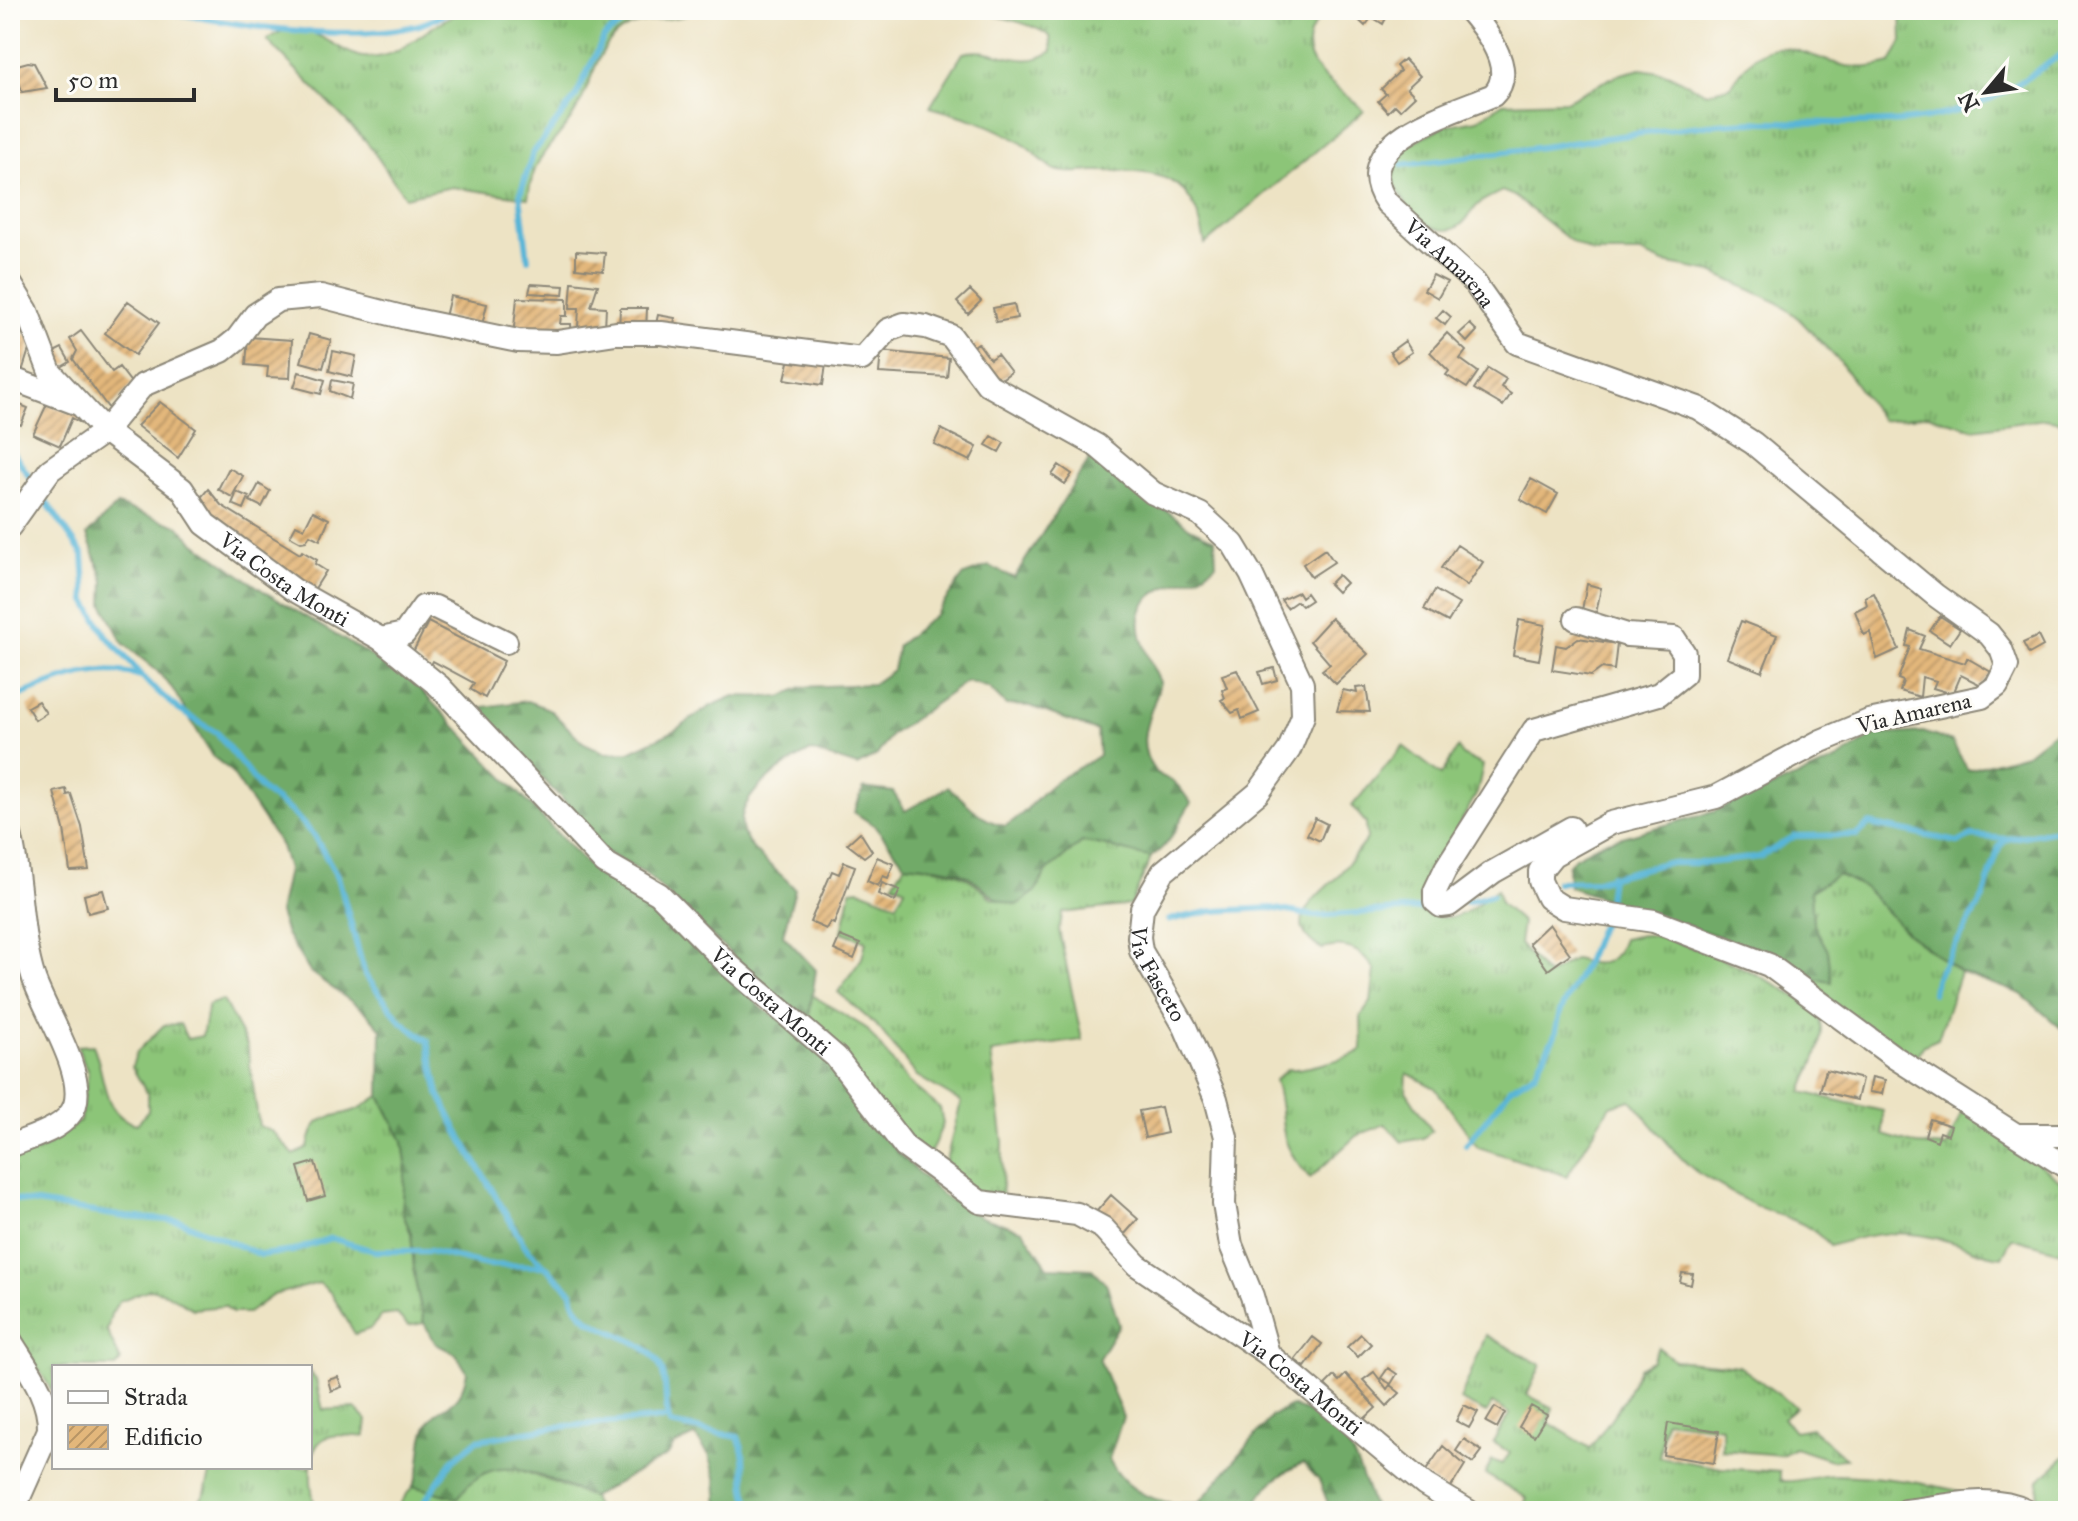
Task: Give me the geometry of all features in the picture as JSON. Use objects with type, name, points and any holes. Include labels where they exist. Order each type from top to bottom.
[{"type":"street","name":"Via Amarena","points":[[1469,10],[1496,51],[1502,75],[1500,87],[1493,95],[1389,145],[1377,172],[1381,193],[1387,203],[1474,282],[1517,343],[1698,408],[1753,443],[1935,595],[1989,634],[2005,657],[2006,674],[1997,686],[1982,697],[1869,721],[1821,741],[1716,797],[1611,823],[1553,855],[1540,871],[1544,894],[1564,908],[1654,921],[1769,965],[1894,1057],[2068,1168]]},
{"type":"street","name":"Via Costa Monti","points":[[10,283],[27,311],[50,372],[105,431],[182,489],[205,524],[294,590],[381,639],[439,686],[605,863],[659,894],[730,966],[836,1057],[905,1147],[980,1202],[1077,1214],[1103,1228],[1137,1265],[1268,1354],[1425,1485],[1468,1511]]},
{"type":"street","name":"Via Fasceto","points":[[105,431],[143,385],[222,351],[237,339],[255,315],[278,300],[321,296],[391,315],[518,341],[557,342],[616,333],[661,333],[862,359],[895,326],[914,323],[951,336],[987,384],[1096,445],[1153,493],[1200,514],[1233,544],[1284,641],[1304,695],[1298,733],[1258,793],[1163,872],[1142,909],[1139,937],[1141,951],[1185,1027],[1216,1099],[1226,1137],[1224,1204],[1231,1245],[1252,1296],[1268,1354]]},
{"type":"street","points":[[10,378],[81,405]]},
{"type":"street","points":[[10,526],[50,470],[105,431]]},
{"type":"street","points":[[381,639],[404,634],[423,607],[435,607],[506,642]]},
{"type":"street","points":[[1576,619],[1627,635],[1674,638],[1684,653],[1684,674],[1659,694],[1534,730],[1446,868],[1435,891],[1435,901],[1441,906],[1449,905],[1493,872],[1577,825],[1620,810],[1643,808],[1650,814]]},
{"type":"street","points":[[10,834],[28,959],[73,1070],[77,1091],[75,1106],[58,1125],[10,1146]]},
{"type":"street","points":[[2019,1135],[2068,1135]]},
{"type":"street","points":[[10,1340],[42,1392],[50,1419],[49,1430],[13,1511]]},
{"type":"street","points":[[1905,1511],[1991,1502],[2013,1504],[2026,1511]]},
{"type":"green space","points":[[518,10],[699,10],[632,26],[613,38],[602,54],[577,109],[541,157],[528,198],[452,187],[405,197],[366,141],[267,40],[280,32],[294,29],[319,36],[353,54],[377,57],[401,48],[457,14]]},
{"type":"green space","points":[[979,10],[1324,10],[1309,38],[1308,50],[1312,61],[1327,80],[1364,111],[1205,244],[1192,202],[1170,180],[1138,172],[1058,171],[999,130],[930,107],[963,53],[974,51],[1030,59],[1052,51],[1050,36],[1042,31]]},
{"type":"green space","points":[[1901,10],[2068,10],[2068,423],[2045,419],[1974,429],[1928,415],[1882,421],[1840,362],[1799,319],[1779,303],[1712,272],[1664,263],[1641,253],[1593,253],[1572,242],[1514,196],[1502,191],[1480,203],[1457,227],[1441,230],[1418,218],[1400,195],[1395,182],[1392,158],[1400,149],[1444,126],[1477,120],[1503,103],[1566,101],[1617,75],[1641,69],[1665,73],[1707,93],[1731,86],[1756,56],[1768,49],[1793,49],[1854,67],[1891,63],[1902,41]]},
{"type":"green space","points":[[1092,455],[1190,528],[1215,540],[1216,564],[1199,576],[1156,593],[1145,603],[1140,614],[1142,641],[1160,682],[1146,726],[1145,748],[1154,770],[1175,783],[1191,803],[1170,839],[1151,857],[1082,842],[1046,872],[1035,892],[1017,905],[995,898],[974,880],[958,872],[905,864],[875,826],[854,812],[864,788],[893,792],[905,811],[948,787],[981,815],[1005,826],[1021,815],[1052,784],[1099,755],[1097,731],[1030,706],[1006,705],[989,688],[967,681],[891,735],[877,755],[857,766],[811,751],[799,757],[760,786],[743,811],[742,825],[751,846],[795,889],[783,935],[816,970],[809,1017],[779,999],[646,874],[605,852],[570,807],[483,718],[483,707],[527,701],[549,709],[584,743],[606,753],[629,752],[672,732],[711,706],[734,696],[781,697],[802,687],[873,684],[893,670],[898,645],[935,615],[964,575],[989,566],[1014,578]]},
{"type":"green space","points":[[117,505],[178,526],[195,543],[265,592],[412,681],[597,875],[655,905],[763,1009],[804,1034],[829,1057],[897,1152],[942,1195],[981,1217],[1023,1230],[1048,1267],[1092,1269],[1107,1285],[1119,1325],[1099,1358],[1123,1417],[1109,1459],[1116,1471],[1135,1489],[1146,1496],[1172,1503],[1199,1503],[1272,1416],[1291,1406],[1311,1413],[1338,1433],[1355,1460],[1375,1511],[1331,1511],[1319,1480],[1303,1463],[1273,1482],[1252,1511],[718,1511],[716,1477],[709,1455],[695,1436],[674,1445],[668,1455],[592,1497],[520,1470],[487,1472],[472,1481],[458,1498],[413,1486],[427,1426],[437,1413],[454,1401],[467,1372],[456,1354],[436,1344],[424,1323],[415,1280],[411,1233],[402,1212],[406,1163],[403,1141],[380,1096],[381,1029],[366,1012],[310,972],[286,934],[279,913],[288,869],[281,846],[230,770],[212,756],[172,688],[123,643],[103,604],[104,581],[87,535]]},
{"type":"green space","points":[[2068,726],[2068,1034],[2021,994],[1960,972],[1908,934],[1865,888],[1838,874],[1811,891],[1813,923],[1828,951],[1832,982],[1813,979],[1770,953],[1569,887],[1568,866],[1575,857],[1604,842],[1713,812],[1838,759],[1874,735],[1923,732],[1952,742],[1968,770],[2026,754],[2052,733]]},
{"type":"green space","points":[[1403,746],[1441,775],[1458,748],[1462,755],[1483,765],[1477,793],[1419,897],[1426,913],[1456,916],[1497,889],[1501,904],[1522,922],[1519,944],[1547,975],[1575,959],[1605,962],[1615,954],[1623,939],[1645,935],[1713,955],[1771,982],[1813,1010],[1821,1022],[1819,1049],[1802,1092],[1883,1111],[1883,1135],[1917,1145],[1947,1147],[1962,1112],[1971,1114],[2068,1186],[2068,1254],[2012,1238],[2002,1257],[1932,1237],[1902,1233],[1861,1237],[1830,1246],[1798,1222],[1755,1205],[1700,1174],[1674,1150],[1631,1100],[1610,1106],[1567,1176],[1478,1147],[1435,1088],[1407,1073],[1406,1091],[1432,1131],[1423,1138],[1402,1142],[1385,1124],[1356,1136],[1310,1178],[1285,1140],[1275,1080],[1287,1069],[1325,1063],[1362,1050],[1361,1016],[1371,1002],[1375,970],[1352,949],[1338,946],[1322,949],[1310,940],[1302,922],[1310,904],[1367,839],[1366,823],[1352,806]]},
{"type":"green space","points":[[1082,842],[1151,857],[1131,905],[1063,913],[1059,930],[1082,1040],[991,1053],[1003,1142],[1002,1199],[979,1195],[945,1164],[961,1102],[917,1076],[879,1028],[838,992],[862,958],[866,941],[842,932],[851,890],[859,889],[897,904],[905,888],[893,883],[905,864],[943,869],[963,876],[992,899],[1035,892],[1046,872]]},
{"type":"green space","points":[[1837,874],[1865,888],[1908,934],[1960,972],[1938,1039],[1924,1045],[1916,1057],[1835,1005],[1813,979],[1831,981],[1828,951],[1813,924],[1811,891]]},
{"type":"green space","points":[[810,994],[866,1028],[908,1082],[940,1108],[943,1124],[929,1156],[895,1127],[809,1017]]},
{"type":"green space","points":[[223,1000],[247,1045],[259,1126],[273,1132],[294,1155],[308,1148],[315,1127],[325,1118],[358,1109],[380,1096],[403,1141],[406,1163],[402,1212],[411,1233],[415,1280],[424,1323],[408,1326],[397,1314],[381,1316],[370,1329],[355,1334],[331,1293],[319,1283],[273,1295],[248,1313],[232,1313],[225,1306],[193,1309],[166,1293],[150,1289],[119,1301],[111,1314],[107,1331],[121,1361],[118,1365],[52,1365],[52,1391],[10,1323],[10,1161],[47,1146],[80,1121],[88,1073],[77,1046],[93,1045],[110,1103],[125,1119],[137,1124],[148,1111],[148,1095],[132,1067],[136,1053],[164,1025],[180,1024],[187,1039],[202,1036],[208,1005]]},
{"type":"green space","points":[[1486,1335],[1541,1365],[1527,1395],[1553,1408],[1548,1422],[1590,1448],[1624,1400],[1639,1368],[1652,1361],[1658,1347],[1674,1360],[1739,1366],[1796,1407],[1783,1418],[1794,1431],[1811,1428],[1846,1459],[1831,1460],[1795,1448],[1782,1455],[1722,1450],[1722,1427],[1665,1420],[1659,1457],[1722,1468],[1780,1472],[1780,1481],[1829,1475],[1853,1476],[1904,1481],[1971,1494],[1836,1511],[1521,1511],[1527,1498],[1485,1474],[1492,1460],[1502,1464],[1510,1453],[1493,1442],[1510,1414],[1492,1403],[1486,1413],[1460,1400]]},
{"type":"green space","points":[[312,1375],[323,1410],[355,1408],[367,1420],[365,1436],[332,1436],[316,1447],[312,1457]]},
{"type":"green space","points":[[2068,1454],[2068,1511],[2045,1511],[2038,1497],[2039,1480]]},
{"type":"green space","points":[[510,1466],[592,1497],[597,1511],[373,1511],[396,1509],[413,1486],[458,1498],[480,1475]]},
{"type":"green space","points":[[211,1469],[311,1469],[316,1511],[192,1511],[205,1493]]},
{"type":"building","points":[[1348,10],[1390,10],[1383,24],[1372,17],[1365,26]]},
{"type":"building","points":[[1404,59],[1420,76],[1407,88],[1415,96],[1400,110],[1395,105],[1388,112],[1378,101],[1386,94],[1381,89],[1400,71],[1396,66]]},
{"type":"building","points":[[34,63],[47,88],[22,92],[19,82],[15,83],[10,67]]},
{"type":"building","points":[[13,169],[21,184],[10,189],[10,170]]},
{"type":"building","points":[[576,251],[605,253],[603,271],[576,268]]},
{"type":"building","points":[[1433,275],[1447,282],[1438,298],[1424,290]]},
{"type":"building","points":[[572,282],[598,285],[591,306],[606,307],[605,328],[578,327],[579,308],[570,308]]},
{"type":"building","points":[[531,284],[564,286],[563,295],[529,293]]},
{"type":"building","points":[[970,290],[981,301],[968,314],[957,302]]},
{"type":"building","points":[[450,296],[487,304],[482,325],[445,317]]},
{"type":"building","points":[[517,298],[567,299],[567,316],[561,316],[560,324],[571,324],[572,337],[513,337]]},
{"type":"building","points":[[128,301],[159,323],[135,355],[105,333]]},
{"type":"building","points":[[1014,304],[1017,318],[996,322],[993,308]]},
{"type":"building","points":[[620,308],[647,308],[646,331],[619,329]]},
{"type":"building","points":[[1443,310],[1451,317],[1445,325],[1436,318]]},
{"type":"building","points":[[658,315],[675,318],[673,331],[655,328]]},
{"type":"building","points":[[1470,324],[1477,331],[1467,342],[1459,334]]},
{"type":"building","points":[[10,330],[33,337],[20,378],[10,374]]},
{"type":"building","points":[[81,331],[112,372],[119,367],[132,384],[109,409],[73,359],[77,351],[70,339]]},
{"type":"building","points":[[1447,333],[1466,351],[1460,359],[1478,372],[1467,388],[1446,375],[1449,371],[1430,352]]},
{"type":"building","points":[[309,334],[331,340],[323,368],[301,362]]},
{"type":"building","points":[[248,337],[292,340],[290,378],[267,377],[268,367],[246,365]]},
{"type":"building","points":[[1405,341],[1412,352],[1397,362],[1390,352]]},
{"type":"building","points":[[978,343],[990,359],[997,354],[1011,372],[996,383],[965,352]]},
{"type":"building","points":[[62,348],[70,362],[56,370],[50,354]]},
{"type":"building","points":[[333,351],[356,356],[352,377],[329,371]]},
{"type":"building","points":[[881,351],[949,358],[947,377],[879,373]]},
{"type":"building","points":[[790,358],[826,364],[823,385],[785,379]]},
{"type":"building","points":[[1488,368],[1506,379],[1501,387],[1511,394],[1503,406],[1474,389]]},
{"type":"building","points":[[299,372],[325,380],[321,394],[294,387]]},
{"type":"building","points":[[332,380],[353,384],[350,399],[330,391]]},
{"type":"building","points":[[13,402],[28,408],[21,425],[10,421]]},
{"type":"building","points":[[160,402],[196,429],[178,458],[137,426]]},
{"type":"building","points":[[47,404],[69,413],[71,407],[83,412],[79,422],[72,418],[60,446],[33,434]]},
{"type":"building","points":[[941,429],[977,447],[970,461],[934,444]]},
{"type":"building","points":[[992,436],[1004,443],[999,452],[986,445]]},
{"type":"building","points":[[1059,465],[1072,474],[1065,484],[1052,475]]},
{"type":"building","points":[[229,468],[243,476],[232,497],[218,489]]},
{"type":"building","points":[[1531,479],[1558,494],[1547,514],[1520,499]]},
{"type":"building","points":[[259,484],[270,491],[262,507],[250,501]]},
{"type":"building","points":[[208,489],[221,505],[300,554],[302,551],[317,560],[315,564],[326,571],[314,590],[212,518],[198,501]]},
{"type":"building","points":[[237,492],[249,497],[244,509],[232,504]]},
{"type":"building","points":[[313,511],[329,519],[320,540],[310,535],[301,542],[290,536],[296,525],[304,529]]},
{"type":"building","points":[[1457,545],[1483,562],[1467,586],[1441,568]]},
{"type":"building","points":[[1325,549],[1334,562],[1311,577],[1303,564]]},
{"type":"building","points":[[1338,575],[1346,583],[1337,592],[1329,584]]},
{"type":"building","points":[[1587,584],[1601,588],[1596,614],[1582,610]]},
{"type":"building","points":[[1435,590],[1459,604],[1448,622],[1424,609]]},
{"type":"building","points":[[1298,592],[1301,597],[1306,593],[1311,600],[1302,606],[1297,601],[1287,608],[1281,600]]},
{"type":"building","points":[[1874,593],[1899,649],[1877,659],[1870,632],[1864,635],[1855,611],[1867,605],[1865,597]]},
{"type":"building","points":[[1940,616],[1960,629],[1950,644],[1930,631]]},
{"type":"building","points":[[1331,618],[1368,654],[1336,684],[1322,670],[1330,664],[1310,641]]},
{"type":"building","points":[[1519,620],[1545,625],[1539,660],[1513,655]]},
{"type":"building","points":[[1741,621],[1777,635],[1762,672],[1727,658]]},
{"type":"building","points":[[428,622],[504,661],[485,698],[470,689],[474,683],[433,661],[429,669],[411,656]]},
{"type":"building","points":[[1910,630],[1925,636],[1919,649],[1965,663],[1967,658],[1991,672],[1981,685],[1961,675],[1953,694],[1933,688],[1936,681],[1922,677],[1920,697],[1900,691],[1903,681],[1898,679],[1910,647],[1906,646]]},
{"type":"building","points":[[2038,636],[2043,646],[2029,654],[2023,643]]},
{"type":"building","points":[[1578,638],[1617,644],[1614,670],[1602,668],[1591,676],[1552,670],[1556,645],[1566,647]]},
{"type":"building","points":[[1274,668],[1277,680],[1263,684],[1259,672]]},
{"type":"building","points":[[1237,670],[1259,712],[1242,719],[1239,710],[1232,713],[1221,700],[1225,698],[1222,690],[1227,688],[1222,675]]},
{"type":"building","points":[[1366,687],[1370,712],[1337,711],[1343,690],[1357,693],[1356,688]]},
{"type":"building","points":[[38,701],[46,713],[35,720],[27,707]]},
{"type":"building","points":[[66,789],[67,795],[71,794],[82,827],[89,870],[70,871],[64,829],[54,792]]},
{"type":"building","points":[[1315,818],[1327,824],[1320,841],[1307,835]]},
{"type":"building","points":[[860,832],[872,851],[864,857],[847,844]]},
{"type":"building","points":[[877,857],[894,864],[888,878],[883,876],[878,886],[867,881]]},
{"type":"building","points":[[844,862],[855,866],[834,924],[830,922],[826,929],[810,922],[832,871],[839,874]]},
{"type":"building","points":[[882,883],[900,890],[895,901],[878,894]]},
{"type":"building","points":[[103,890],[108,908],[88,913],[84,895]]},
{"type":"building","points":[[1549,924],[1570,954],[1548,970],[1529,943]]},
{"type":"building","points":[[840,936],[860,944],[854,959],[834,950]]},
{"type":"building","points":[[1826,1070],[1862,1079],[1857,1100],[1820,1091]]},
{"type":"building","points":[[1872,1077],[1885,1080],[1882,1094],[1869,1092]]},
{"type":"building","points":[[1161,1107],[1167,1133],[1145,1138],[1139,1111]]},
{"type":"building","points":[[1930,1119],[1951,1126],[1948,1135],[1940,1132],[1937,1141],[1925,1136]]},
{"type":"building","points":[[315,1162],[325,1196],[308,1201],[298,1167]]},
{"type":"building","points":[[1111,1195],[1138,1219],[1123,1236],[1096,1212]]},
{"type":"building","points":[[1682,1273],[1693,1274],[1691,1285],[1680,1282]]},
{"type":"building","points":[[1361,1334],[1371,1344],[1358,1357],[1347,1347]]},
{"type":"building","points":[[1313,1337],[1322,1344],[1305,1367],[1295,1360]]},
{"type":"building","points":[[1388,1368],[1397,1374],[1391,1384],[1381,1378]]},
{"type":"building","points":[[1374,1372],[1387,1389],[1390,1385],[1400,1393],[1387,1406],[1363,1380]]},
{"type":"building","points":[[1346,1374],[1376,1408],[1362,1421],[1325,1385],[1334,1376],[1339,1381]]},
{"type":"building","points":[[338,1377],[342,1387],[331,1391],[328,1380]]},
{"type":"building","points":[[1464,1405],[1478,1412],[1469,1428],[1456,1421]]},
{"type":"building","points":[[1531,1406],[1547,1415],[1534,1436],[1519,1427]]},
{"type":"building","points":[[1495,1407],[1505,1413],[1497,1428],[1486,1422]]},
{"type":"building","points":[[1668,1423],[1719,1431],[1714,1463],[1663,1455]]},
{"type":"building","points":[[1464,1439],[1482,1451],[1473,1463],[1456,1451]]},
{"type":"building","points":[[1443,1446],[1465,1465],[1448,1492],[1423,1475]]},
{"type":"waterway","points":[[161,10],[255,26],[325,33],[358,33],[419,25],[452,10]]},
{"type":"waterway","points":[[528,259],[520,195],[533,153],[575,98],[604,37],[639,10]]},
{"type":"waterway","points":[[1402,165],[1709,125],[1918,119],[1985,101],[2068,50]]},
{"type":"waterway","points":[[10,448],[35,485]]},
{"type":"waterway","points":[[41,494],[83,555],[86,601],[106,635],[150,685],[179,710],[217,733],[262,790],[292,812],[314,836],[338,877],[365,975],[402,1022],[428,1041],[439,1094],[526,1248],[572,1292],[575,1305],[583,1315],[633,1341],[655,1358],[663,1373],[670,1424],[738,1437],[744,1456],[749,1501],[754,1511]]},
{"type":"waterway","points":[[10,700],[74,676],[107,671],[140,676]]},
{"type":"waterway","points":[[1557,882],[1597,881],[1664,863],[1706,863],[1760,857],[1795,836],[1857,835],[1869,824],[1958,842],[1972,836],[2007,839],[2068,828]]},
{"type":"waterway","points":[[1933,993],[1935,980],[1983,898],[1999,847],[2007,839]]},
{"type":"waterway","points":[[1466,1145],[1511,1088],[1535,1073],[1555,1035],[1560,1012],[1586,962],[1607,910],[1611,875]]},
{"type":"waterway","points":[[1466,902],[1492,895]]},
{"type":"waterway","points":[[1169,920],[1213,911],[1271,908],[1314,916],[1432,908]]},
{"type":"waterway","points":[[10,1199],[126,1217],[180,1221],[261,1255],[293,1251],[331,1238],[374,1251],[430,1251],[487,1265],[545,1266]]},
{"type":"waterway","points":[[418,1511],[453,1460],[477,1440],[556,1427],[668,1418]]}]
